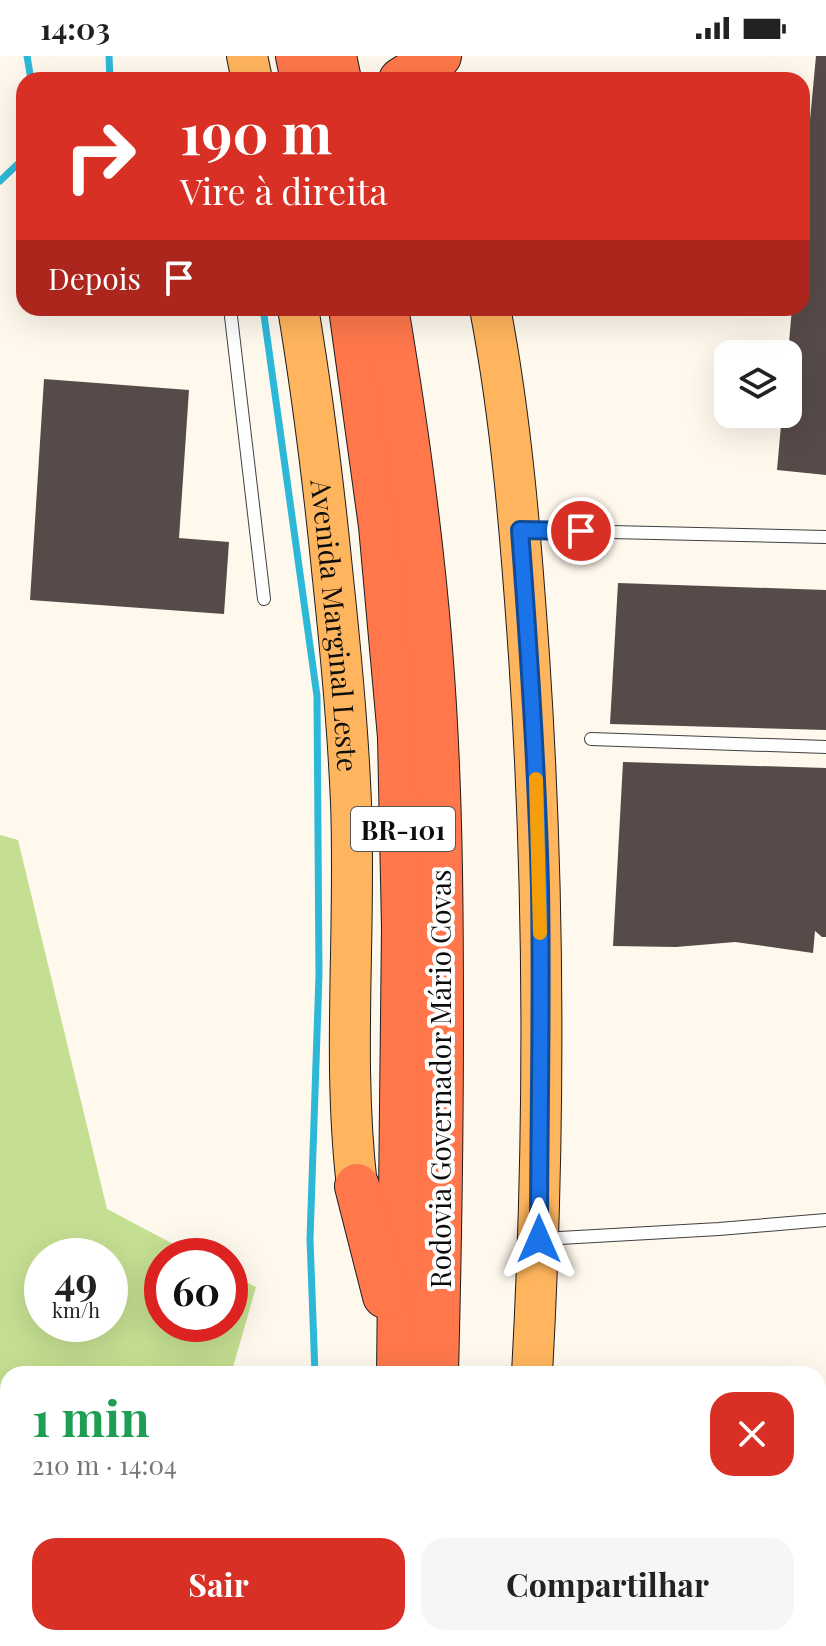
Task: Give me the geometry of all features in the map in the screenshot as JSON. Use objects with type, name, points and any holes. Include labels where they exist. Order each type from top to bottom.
[{"type":"highway","points":[[414,72],[439,56]]},
{"type":"highway","name":"Rodovia Governador Mário Covas","points":[[352,316],[381,526],[400,737],[411,1366]]},
{"type":"highway","name":"Rodovia Governador Mário Covas","points":[[387,316],[421,543],[431,652],[440,858],[441,1045],[411,1366]]},
{"type":"highway","points":[[357,1186],[411,1366]]},
{"type":"main road","name":"Avenida Marginal Leste","points":[[299,316],[323,480],[345,708],[353,898],[350,1087],[357,1186]]},
{"type":"main road","points":[[491,316],[520,530],[535,747],[541,1049],[539,1239],[532,1366]]},
{"type":"lane","points":[[231,316],[264,599]]},
{"type":"lane","points":[[520,530],[826,537]]},
{"type":"lane","points":[[591,739],[826,747]]},
{"type":"lane","points":[[539,1239],[826,1220]]},
{"type":"green space","points":[[0,835],[18,840],[107,1209],[162,1238],[144,1238],[144,1342],[240,1342],[233,1366],[0,1366]]},
{"type":"green space","points":[[248,1283],[256,1287],[248,1315]]},
{"type":"building","points":[[816,56],[826,56],[826,475],[777,470],[781,428],[802,428],[802,340],[789,340],[791,316],[810,316],[810,120]]},
{"type":"building","points":[[44,379],[189,390],[179,538],[229,542],[224,614],[30,600]]},
{"type":"building","points":[[618,583],[826,590],[826,730],[610,724]]},
{"type":"building","points":[[623,762],[826,768],[826,937],[815,931],[813,953],[735,942],[676,947],[613,946]]},
{"type":"waterway","points":[[27,56],[30,72]]},
{"type":"waterway","points":[[109,56],[110,72]]},
{"type":"waterway","points":[[0,181],[16,166]]},
{"type":"waterway","points":[[264,316],[317,696],[319,975],[310,1239],[315,1366]]},
{"type":"slow traffic","points":[[536,779],[540,933]]},
{"type":"route","points":[[539,1239],[540,888],[535,747],[520,530],[581,531]]}]
